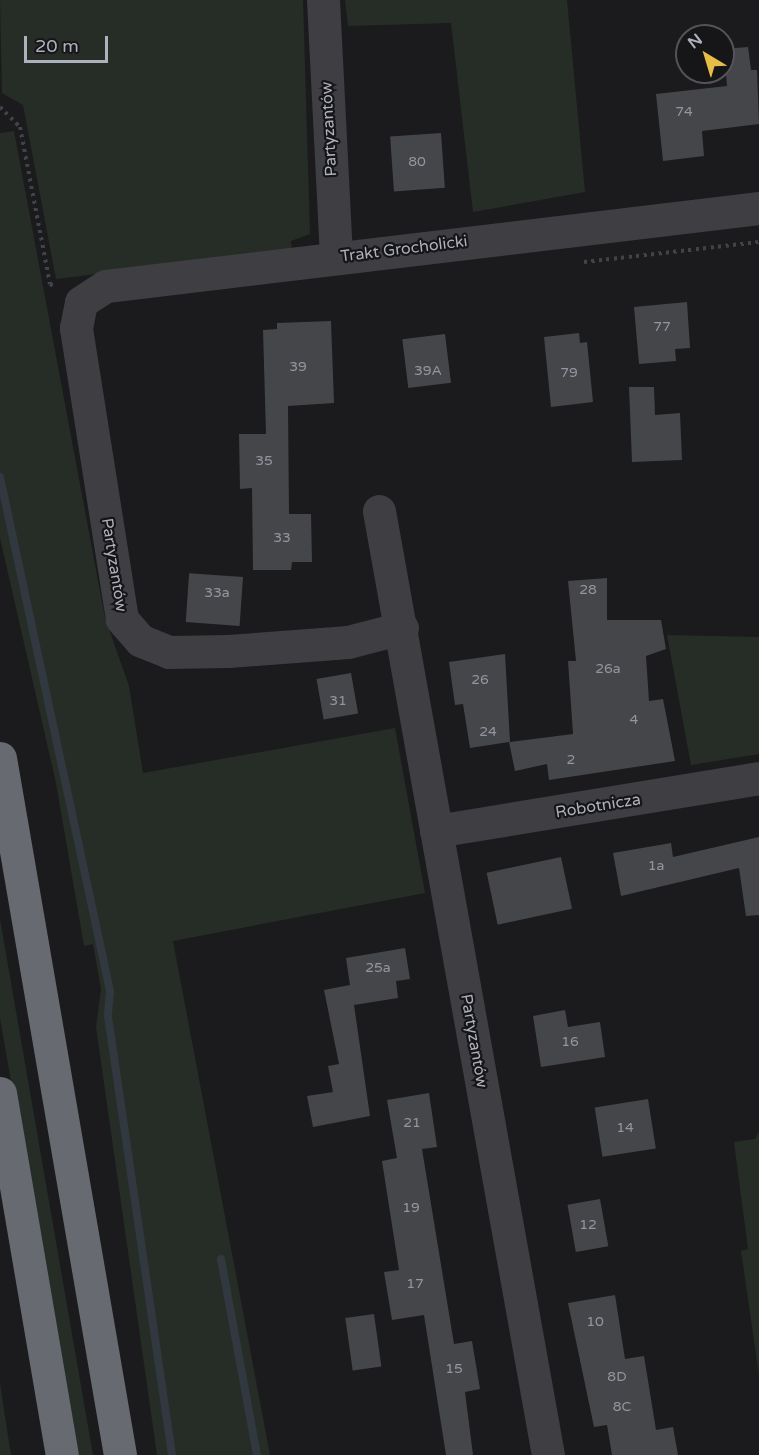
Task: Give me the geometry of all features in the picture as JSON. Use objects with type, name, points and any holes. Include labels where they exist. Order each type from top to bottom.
[{"type":"highway","points":[[0,758],[120,1455]]},
{"type":"highway","points":[[0,1093],[62,1455]]},
{"type":"street","name":"Partyzantów","points":[[323,0],[336,257]]},
{"type":"street","name":"Trakt Grocholicki","points":[[78,315],[106,286],[759,208]]},
{"type":"street","name":"Partyzantów","points":[[78,315],[122,619],[140,640],[169,652],[228,651],[348,642],[402,628]]},
{"type":"street","name":"Partyzantów","points":[[379,511],[402,628],[436,831],[548,1455]]},
{"type":"street","name":"Robotnicza","points":[[436,831],[759,778]]},
{"type":"path","points":[[0,107],[20,127],[50,284],[78,315]]},
{"type":"shaded area","points":[[0,0],[303,0],[310,234],[291,241],[292,250],[56,279],[23,105],[2,93]]},
{"type":"shaded area","points":[[345,0],[567,0],[585,192],[473,212],[451,23],[348,26]]},
{"type":"shaded area","points":[[14,131],[105,618],[129,686],[143,773],[395,728],[425,893],[173,941],[270,1455],[157,1455],[96,1027],[101,989],[93,944],[84,946],[56,783],[0,538],[0,133]]},
{"type":"shaded area","points":[[667,635],[759,637],[759,754],[691,765]]},
{"type":"shaded area","points":[[0,919],[93,1455],[76,1455],[63,1382],[0,1018]]},
{"type":"shaded area","points":[[759,1131],[759,1375],[741,1251],[748,1249],[734,1142],[755,1139]]},
{"type":"shaded area","points":[[0,1383],[6,1423],[11,1455],[0,1455]]},
{"type":"building","points":[[748,47],[751,70],[757,70],[759,124],[702,131],[704,156],[663,161],[656,94],[735,84],[735,48]]},
{"type":"building","points":[[441,133],[445,188],[394,191],[390,137]]},
{"type":"building","points":[[687,302],[690,348],[675,349],[676,361],[639,364],[634,307]]},
{"type":"building","points":[[331,321],[334,403],[288,406],[289,514],[311,514],[312,562],[292,562],[291,570],[253,570],[252,488],[240,489],[239,434],[266,434],[263,330],[277,329],[277,323]]},
{"type":"building","points":[[579,333],[580,343],[587,342],[593,402],[551,407],[544,337]]},
{"type":"building","points":[[445,334],[451,383],[408,388],[402,339]]},
{"type":"building","points":[[629,387],[654,387],[655,415],[680,413],[682,460],[632,462]]},
{"type":"building","points":[[189,573],[243,577],[240,626],[186,622]]},
{"type":"building","points":[[607,578],[607,620],[661,620],[666,649],[646,656],[649,701],[663,699],[675,761],[549,780],[547,764],[515,771],[509,742],[470,748],[463,704],[455,705],[449,662],[505,654],[510,742],[573,734],[568,661],[576,661],[568,581]]},
{"type":"building","points":[[351,673],[358,713],[324,719],[317,679]]},
{"type":"building","points":[[759,837],[759,915],[746,916],[739,868],[621,896],[613,853],[671,843],[673,857]]},
{"type":"building","points":[[561,857],[572,909],[498,925],[487,873]]},
{"type":"building","points":[[405,948],[410,979],[396,981],[398,998],[354,1005],[370,1116],[313,1127],[307,1096],[333,1092],[328,1066],[339,1064],[324,990],[350,985],[346,958]]},
{"type":"building","points":[[565,1010],[568,1027],[600,1022],[605,1057],[541,1067],[533,1016]]},
{"type":"building","points":[[429,1093],[437,1147],[422,1149],[454,1344],[472,1341],[480,1389],[465,1392],[473,1455],[446,1455],[424,1315],[392,1320],[384,1272],[399,1270],[382,1161],[397,1158],[387,1100]]},
{"type":"building","points":[[648,1099],[656,1148],[602,1157],[595,1107]]},
{"type":"building","points":[[600,1199],[608,1246],[576,1252],[568,1205]]},
{"type":"building","points":[[615,1295],[625,1359],[644,1356],[656,1430],[673,1427],[678,1455],[612,1455],[607,1425],[594,1427],[568,1303]]},
{"type":"building","points":[[374,1314],[381,1366],[353,1371],[345,1318]]},
{"type":"waterway","points":[[0,477],[110,991],[108,1016],[172,1455]]},
{"type":"waterway","points":[[221,1259],[257,1455]]}]
